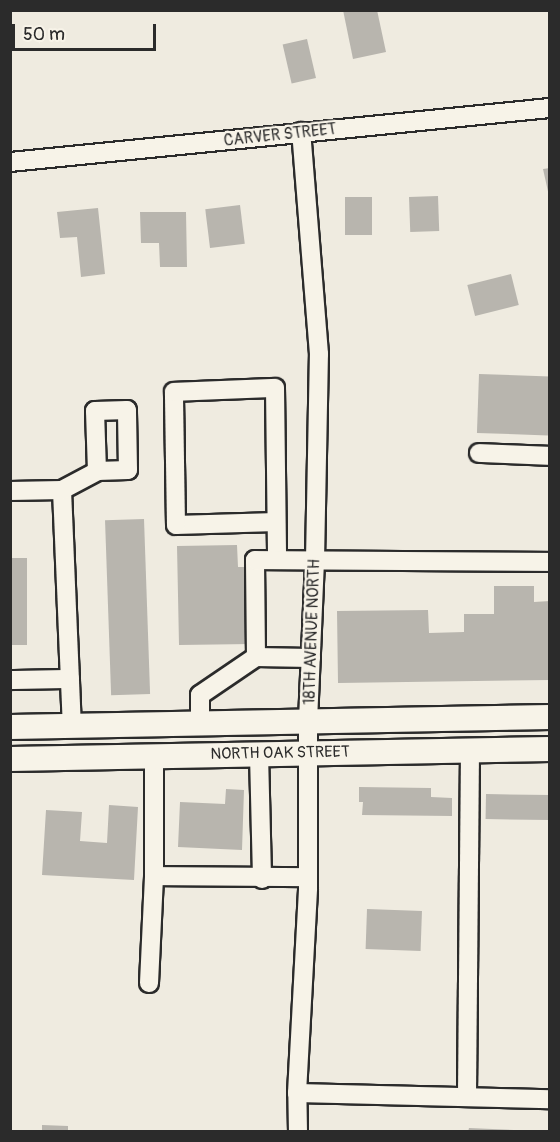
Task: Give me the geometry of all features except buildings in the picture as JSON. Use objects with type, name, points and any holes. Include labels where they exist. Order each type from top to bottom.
[{"type":"main road","name":"NORTH OAK STREET","points":[[10,727],[549,717]]},
{"type":"main road","name":"NORTH OAK STREET","points":[[10,759],[549,749]]},
{"type":"street","name":"CARVER STREET","points":[[10,162],[549,108]]},
{"type":"street","name":"18TH AVENUE NORTH","points":[[298,1131],[297,1093],[308,877],[308,721],[315,560],[319,354],[301,132]]},
{"type":"street","points":[[276,522],[176,525],[174,392],[275,388],[277,560]]},
{"type":"street","points":[[479,453],[549,456]]},
{"type":"street","points":[[10,491],[56,490],[97,471]]},
{"type":"street","points":[[56,490],[72,726]]},
{"type":"street","points":[[256,657],[255,560],[549,562]]},
{"type":"street","points":[[200,723],[200,695],[256,657],[311,658]]},
{"type":"street","points":[[10,680],[70,679]]},
{"type":"street","points":[[468,1095],[470,751]]},
{"type":"street","points":[[259,754],[262,879]]},
{"type":"street","points":[[148,983],[154,876],[154,756]]},
{"type":"street","points":[[154,876],[262,879],[308,877]]},
{"type":"street","points":[[297,1093],[468,1095],[549,1099]]}]
